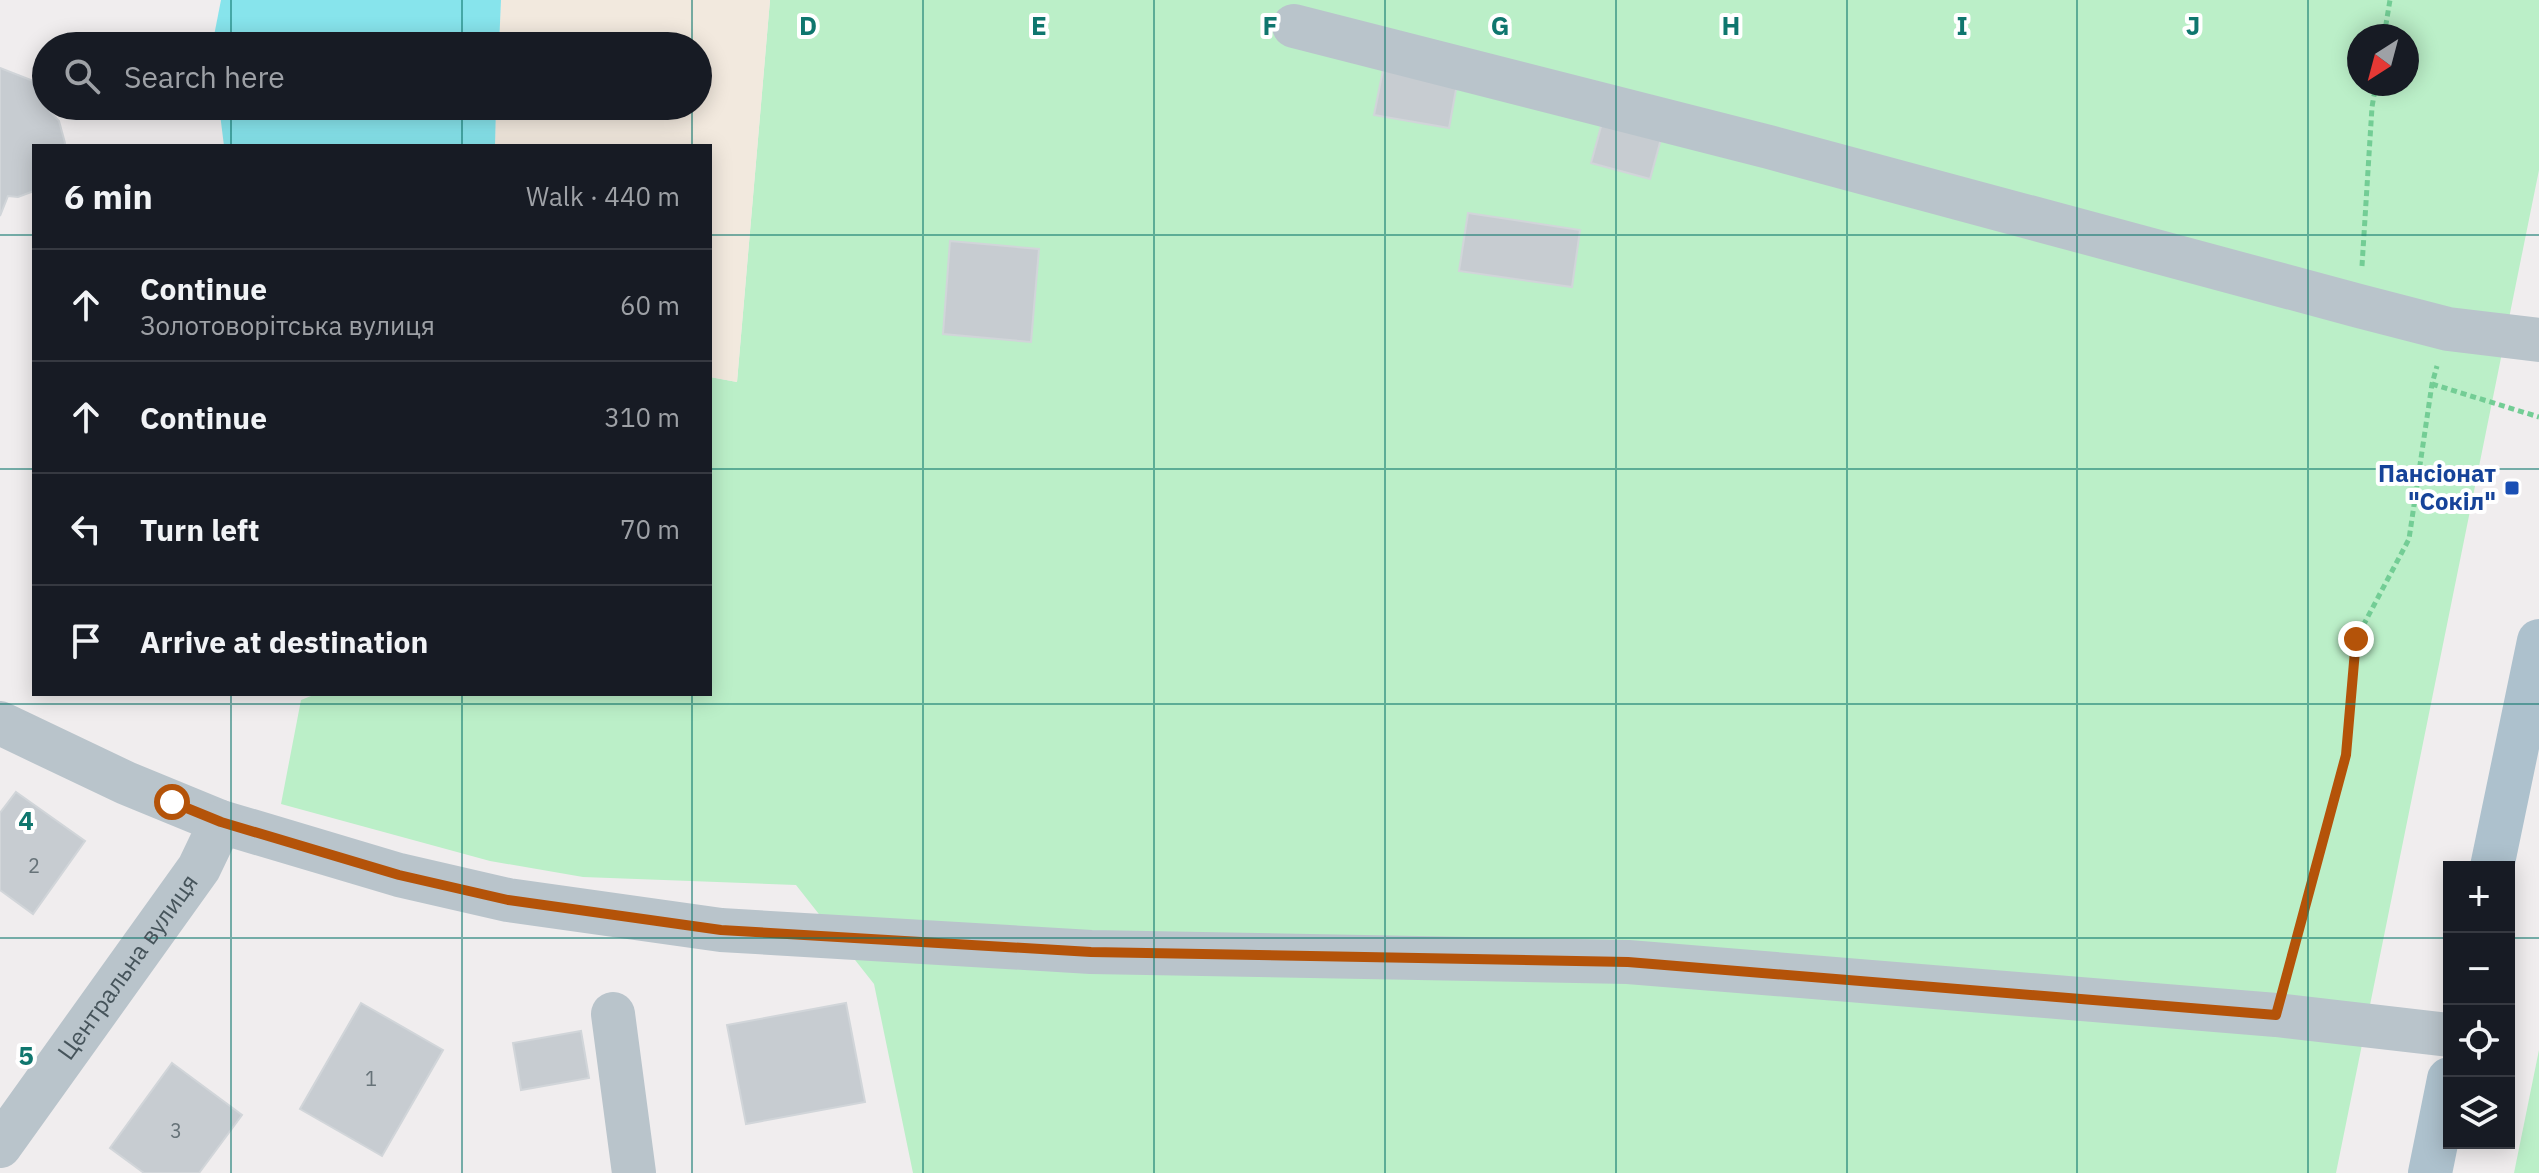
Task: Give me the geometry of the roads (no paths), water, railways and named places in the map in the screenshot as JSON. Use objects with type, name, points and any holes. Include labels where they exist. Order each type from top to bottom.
[{"type":"main road","points":[[2493,861],[2539,641]]},
{"type":"main road","points":[[2430,1173],[2443,1109]]},
{"type":"street","points":[[1294,26],[1769,147],[2448,329],[2539,340]]},
{"type":"street","points":[[0,723],[126,783],[221,822],[399,875],[508,900],[737,931],[1091,952],[1628,962],[2276,1015],[2443,1034]]},
{"type":"street","name":"Центральна вулиця","points":[[0,1146],[199,868],[221,822]]},
{"type":"street","points":[[613,1014],[634,1173]]},
{"type":"water","points":[[221,0],[501,0],[500,32],[215,32]]},
{"type":"water","points":[[221,120],[496,120],[495,144],[224,144]]},
{"type":"place","name":"Пансіонат \"Сокіл\"","points":[[2512,488]]}]
